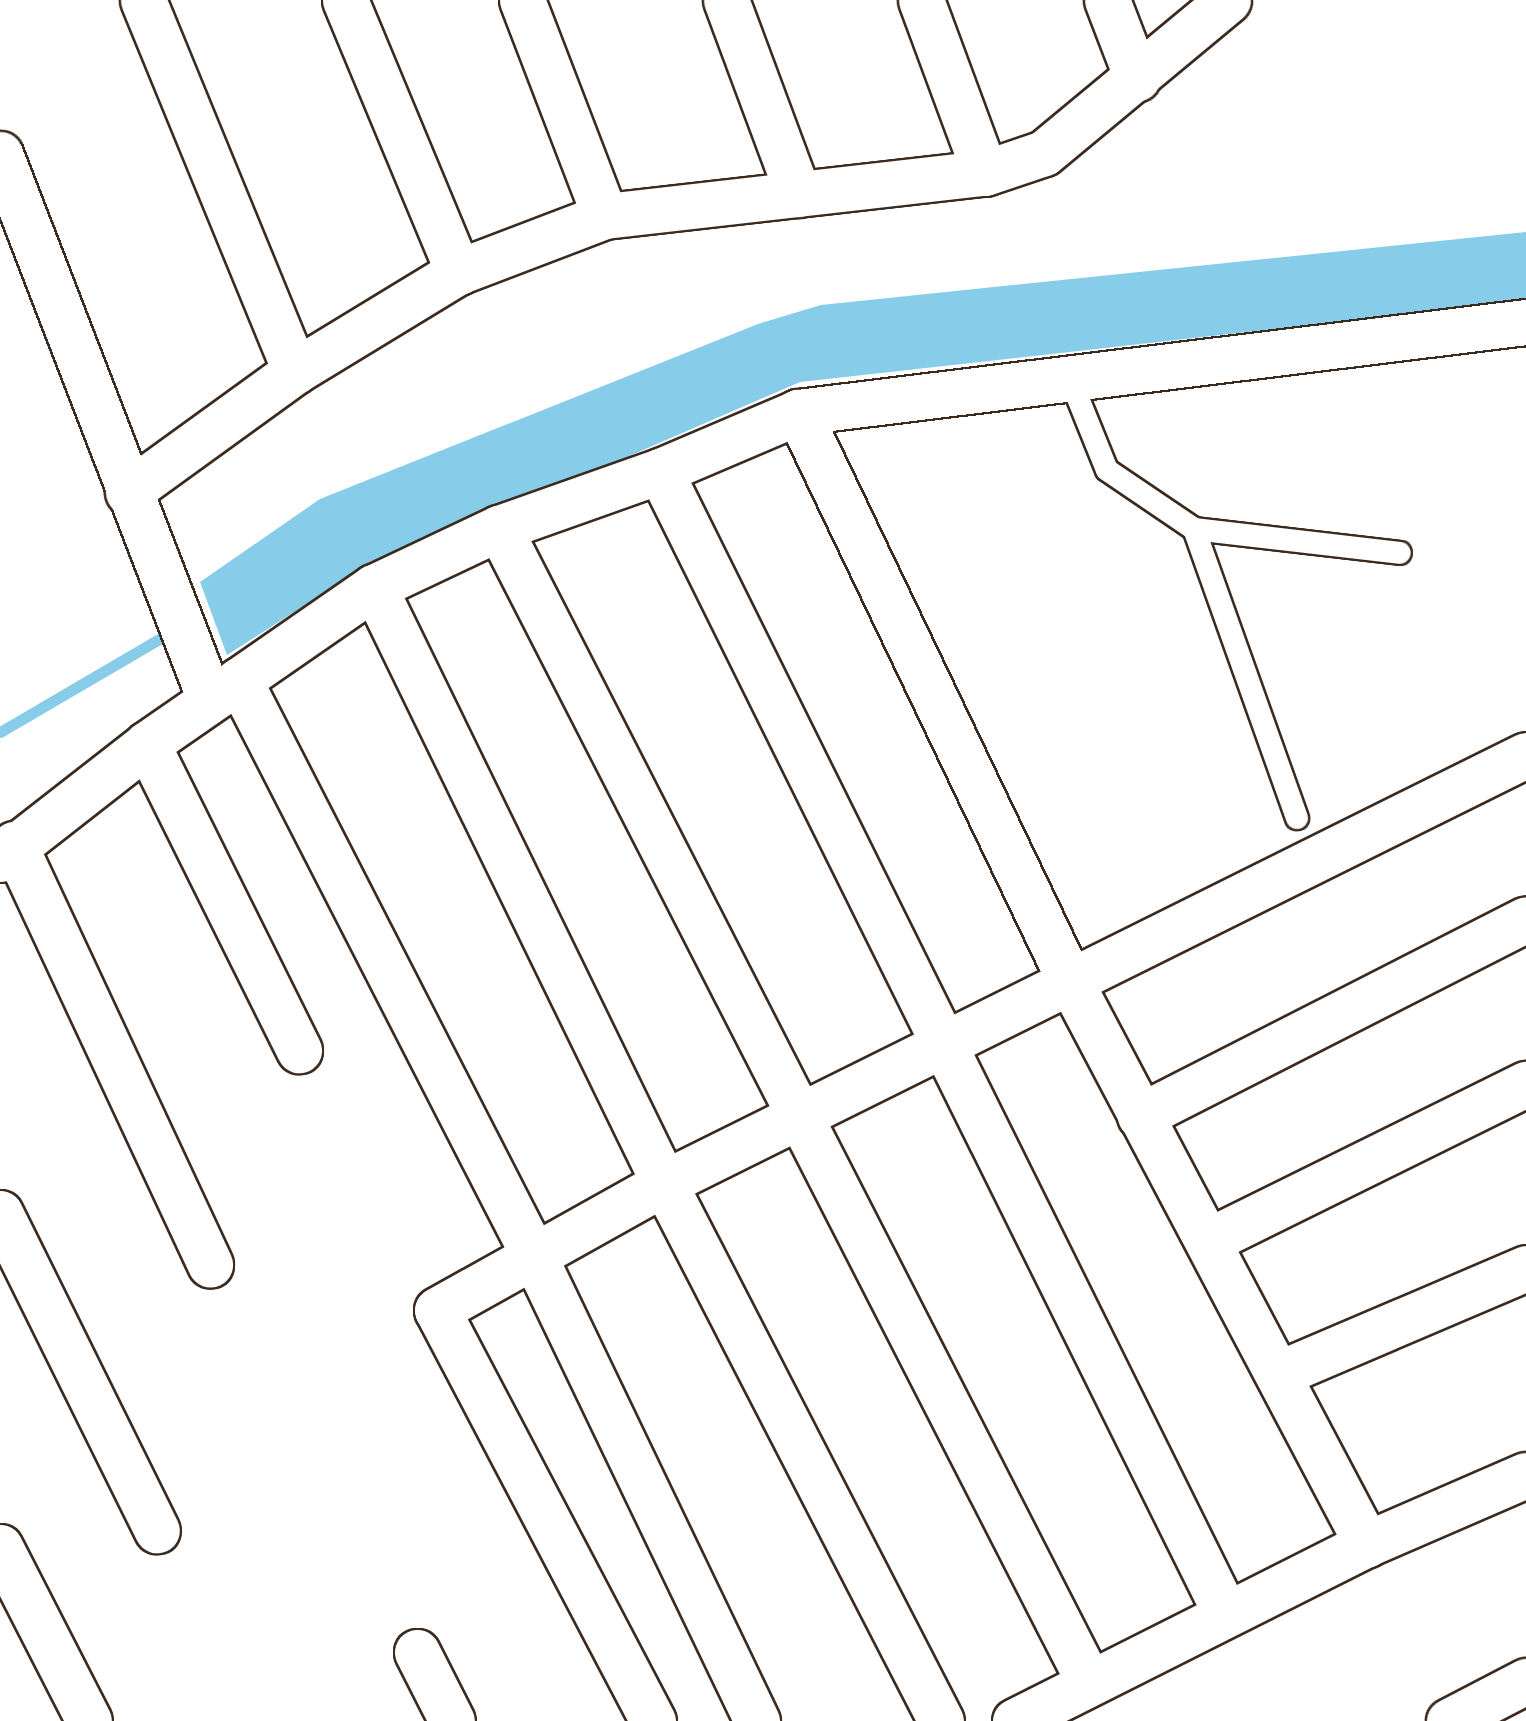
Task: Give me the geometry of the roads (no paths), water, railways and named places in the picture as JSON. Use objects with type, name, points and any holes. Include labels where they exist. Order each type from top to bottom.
[{"type":"street","points":[[144,0],[294,371]]},
{"type":"street","points":[[345,0],[458,272]]},
{"type":"street","points":[[522,0],[604,216]]},
{"type":"street","points":[[726,0],[798,194]]},
{"type":"street","points":[[920,0],[984,173]]},
{"type":"street","points":[[1107,0],[1137,78]]},
{"type":"street","points":[[128,492],[294,371],[458,272],[604,216],[984,173],[1044,153],[1228,0]]},
{"type":"street","points":[[0,154],[153,552],[534,1256],[757,1721]]},
{"type":"street","points":[[210,1265],[7,851],[147,744],[374,587],[499,528],[660,471],[798,412],[1526,322]]},
{"type":"street","points":[[798,412],[1070,981],[1367,1544]]},
{"type":"street","points":[[660,471],[1226,1614]]},
{"type":"street","points":[[499,528],[796,1119],[1089,1682]]},
{"type":"street","points":[[374,587],[664,1184],[941,1721]]},
{"type":"street","points":[[147,744],[299,1050]]},
{"type":"street","points":[[653,1721],[437,1310],[664,1184],[1526,755]]},
{"type":"street","points":[[1140,1116],[1526,919]]},
{"type":"street","points":[[1208,1241],[1526,1084]]},
{"type":"street","points":[[0,1212],[157,1530]]},
{"type":"street","points":[[1278,1374],[1526,1268]]},
{"type":"street","points":[[1016,1721],[1367,1544],[1526,1475]]},
{"type":"street","points":[[0,1547],[89,1721]]},
{"type":"street","points":[[417,1652],[452,1721]]},
{"type":"street","points":[[1449,1721],[1526,1681]]},
{"type":"lane","points":[[1069,376],[1107,470],[1194,528],[1400,553]]},
{"type":"lane","points":[[1194,528],[1298,818]]},
{"type":"water","points":[[1526,232],[1526,301],[800,382],[346,579],[227,655],[200,582],[320,499],[758,324],[821,305]]},
{"type":"waterway","points":[[0,732],[173,631]]}]
